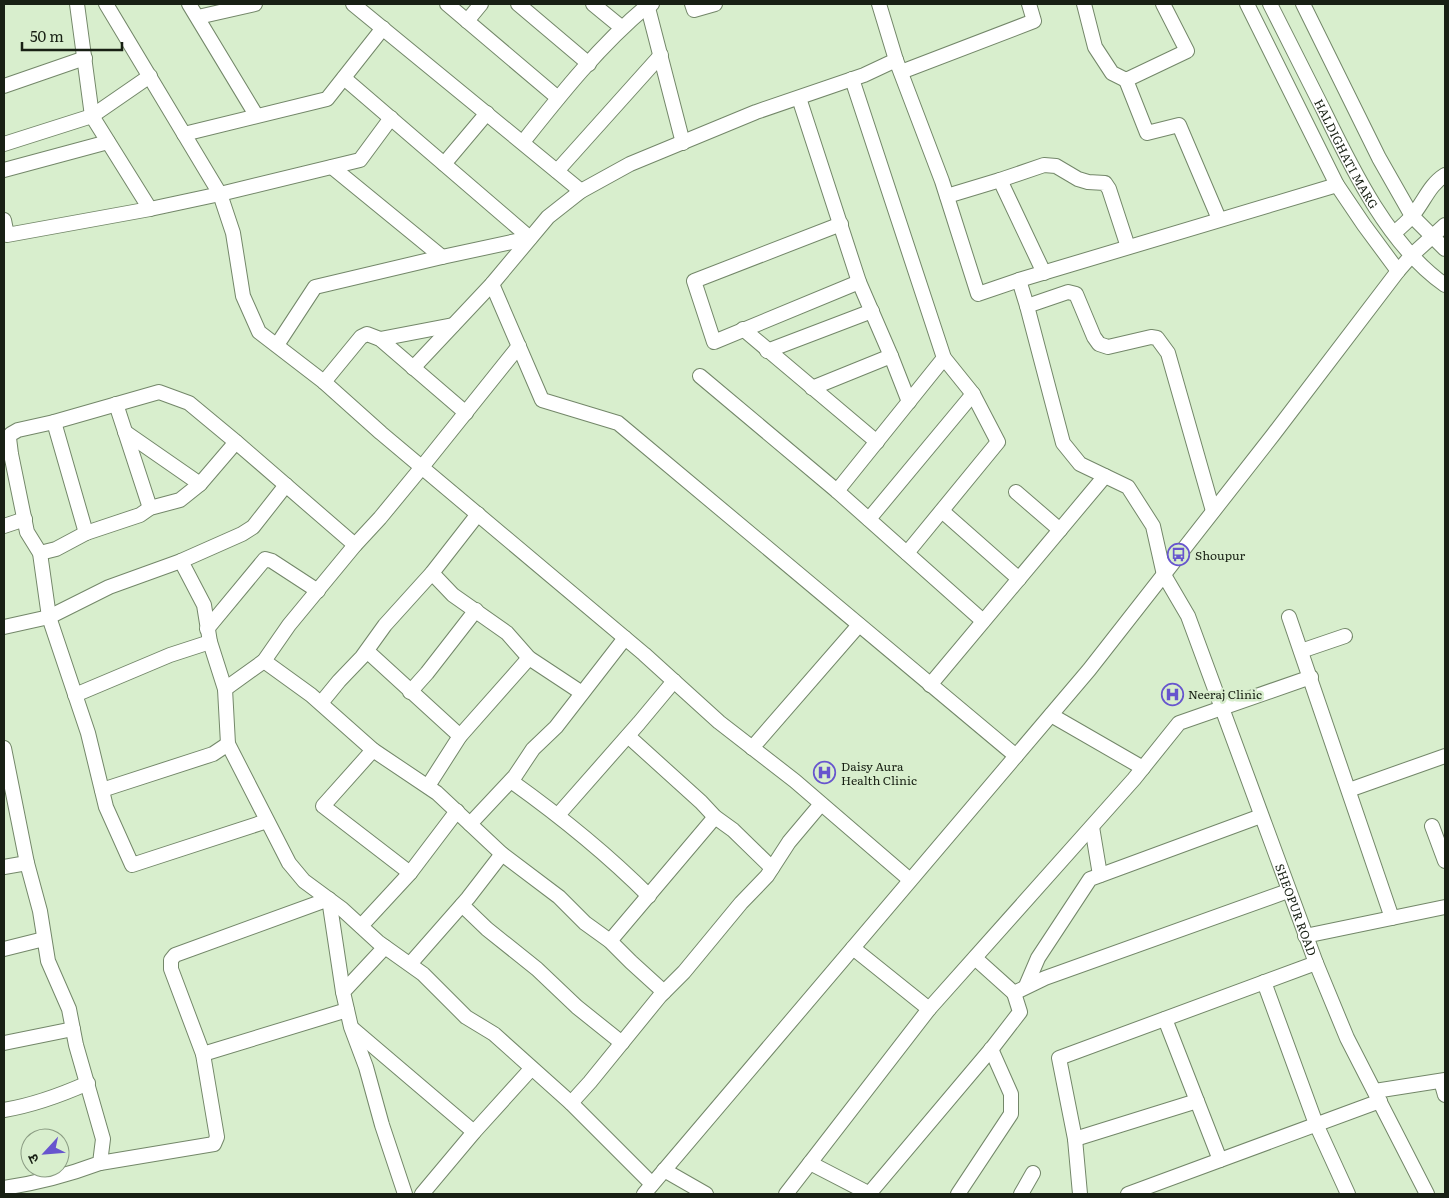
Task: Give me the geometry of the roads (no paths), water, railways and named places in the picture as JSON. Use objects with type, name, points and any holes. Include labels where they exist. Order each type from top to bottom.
[{"type":"street","points":[[77,4],[92,116],[150,209]]},
{"type":"street","points":[[106,4],[220,194],[233,233],[243,296],[259,332],[324,382],[381,433],[625,638],[719,722],[795,781],[910,880]]},
{"type":"street","points":[[189,4],[256,116]]},
{"type":"street","points":[[198,18],[255,4]]},
{"type":"street","points":[[353,4],[581,190]]},
{"type":"street","points":[[447,4],[558,98]]},
{"type":"street","points":[[467,21],[481,4]]},
{"type":"street","points":[[593,4],[621,27]]},
{"type":"street","points":[[523,142],[558,98],[621,27],[649,4],[683,143]]},
{"type":"street","points":[[692,4],[694,10],[715,4]]},
{"type":"street","points":[[879,4],[898,66],[947,196],[978,294],[1337,184]]},
{"type":"street","points":[[413,368],[492,284],[548,217],[581,190],[630,164],[756,112],[852,78],[898,66],[1034,21],[1029,4]]},
{"type":"street","points":[[1084,4],[1095,47],[1112,73],[1126,80],[1147,133],[1179,125],[1219,220]]},
{"type":"street","points":[[1126,80],[1187,51],[1163,4]]},
{"type":"street","points":[[1247,4],[1337,184],[1398,271]]},
{"type":"street","name":"HALDIGHATI MARG","points":[[1270,4],[1354,173],[1394,233],[1432,276],[1445,285]]},
{"type":"street","name":"HALDIGHATI MARG","points":[[1303,4],[1379,158],[1412,216],[1445,249]]},
{"type":"street","points":[[527,6],[588,64]]},
{"type":"street","points":[[184,134],[327,99],[383,28]]},
{"type":"street","points":[[557,171],[661,55]]},
{"type":"street","points":[[4,86],[85,58]]},
{"type":"street","points":[[4,144],[92,116],[150,76]]},
{"type":"street","points":[[344,78],[530,238]]},
{"type":"street","points":[[852,78],[944,358],[974,394],[998,442],[907,553]]},
{"type":"street","points":[[800,98],[842,224],[859,282],[909,402]]},
{"type":"street","points":[[444,164],[486,113]]},
{"type":"street","points":[[4,220],[6,235],[150,209],[360,160],[391,118]]},
{"type":"street","points":[[4,170],[108,142]]},
{"type":"street","points":[[947,196],[1044,165],[1056,166],[1069,175],[1083,181],[1105,183],[1110,189],[1128,247]]},
{"type":"street","points":[[332,167],[442,257]]},
{"type":"street","points":[[1394,233],[1412,216],[1426,193],[1438,179],[1445,175]]},
{"type":"street","points":[[1000,180],[1044,273]]},
{"type":"street","points":[[842,224],[694,281],[714,342],[859,282]]},
{"type":"street","points":[[181,560],[204,605],[208,636],[226,689],[228,744],[289,863],[304,881],[423,974],[466,1017],[494,1034],[571,1103],[614,1144],[648,1189],[1089,670],[1398,271],[1412,254],[1445,225]]},
{"type":"street","points":[[277,346],[315,287],[530,238]]},
{"type":"street","name":"SHEOPUR ROAD","points":[[1019,280],[1063,443],[1080,464],[1128,487],[1153,526],[1164,575],[1188,616],[1316,963],[1347,1038],[1428,1194]]},
{"type":"street","points":[[492,284],[542,400],[618,423],[1016,756]]},
{"type":"street","points":[[1027,306],[1068,292],[1076,294],[1094,337],[1099,344],[1108,346],[1151,337],[1157,338],[1168,353],[1213,511]]},
{"type":"street","points":[[767,351],[872,311]]},
{"type":"street","points":[[380,339],[453,325]]},
{"type":"street","points":[[743,329],[877,442]]},
{"type":"street","points":[[324,382],[361,337],[367,334],[380,339],[466,413]]},
{"type":"street","points":[[226,689],[264,661],[289,625],[355,545],[380,518],[519,346]]},
{"type":"street","points":[[812,388],[891,356]]},
{"type":"street","points":[[836,491],[944,358]]},
{"type":"street","points":[[700,376],[836,491],[983,622]]},
{"type":"street","points":[[267,821],[132,865],[106,807],[88,733],[49,616],[40,553],[27,532],[9,438],[10,434],[18,430],[54,422],[159,392],[189,403],[355,545]]},
{"type":"street","points":[[868,519],[974,394]]},
{"type":"street","points":[[116,404],[150,508]]},
{"type":"street","points":[[54,422],[86,533]]},
{"type":"street","points":[[125,432],[200,484]]},
{"type":"street","points":[[40,553],[56,549],[86,533],[140,515],[150,508],[180,500],[200,484],[236,442]]},
{"type":"street","points":[[930,685],[1105,476]]},
{"type":"street","points":[[4,627],[49,616],[109,587],[181,560],[242,534],[253,527],[286,485]]},
{"type":"street","points":[[1016,492],[1060,530]]},
{"type":"street","points":[[942,511],[1019,579]]},
{"type":"street","points":[[321,703],[367,651],[385,625],[432,573],[478,514]]},
{"type":"street","points":[[4,526],[24,519]]},
{"type":"street","points":[[75,695],[170,655],[208,636],[265,559],[272,561],[318,591]]},
{"type":"street","points":[[432,573],[453,595],[507,633],[528,658],[582,693]]},
{"type":"street","points":[[410,692],[428,673],[476,610]]},
{"type":"street","points":[[1289,617],[1392,918]]},
{"type":"street","points":[[752,748],[859,624]]},
{"type":"street","points":[[1301,651],[1344,636]]},
{"type":"street","points":[[470,824],[511,781],[533,750],[556,727],[625,638]]},
{"type":"street","points":[[367,651],[460,736]]},
{"type":"street","points":[[428,786],[460,736],[528,658]]},
{"type":"street","points":[[264,661],[311,694],[373,750],[437,792],[502,854],[559,897],[585,923],[610,941],[664,992]]},
{"type":"street","points":[[786,1194],[929,1009],[1143,768],[1179,723],[1310,677]]},
{"type":"street","points":[[558,815],[674,681]]},
{"type":"street","points":[[1051,715],[1143,768]]},
{"type":"street","points":[[628,736],[695,796],[715,817],[733,830],[772,868]]},
{"type":"street","points":[[102,790],[213,754],[228,744]]},
{"type":"street","points":[[4,749],[27,863],[40,911],[48,961],[69,1008],[76,1045],[103,1140],[100,1163]]},
{"type":"street","points":[[373,750],[323,806],[410,873]]},
{"type":"street","points":[[1349,790],[1445,756]]},
{"type":"street","points":[[511,781],[558,815],[618,865],[649,896]]},
{"type":"street","points":[[571,1103],[664,992],[714,938],[772,868],[789,842],[821,804]]},
{"type":"street","points":[[361,926],[410,873],[456,811]]},
{"type":"street","points":[[1026,986],[1038,958],[1090,879],[1261,816]]},
{"type":"street","points":[[610,941],[715,817]]},
{"type":"street","points":[[1092,826],[1100,875]]},
{"type":"street","points":[[1432,826],[1445,861]]},
{"type":"street","points":[[410,964],[462,905],[502,854]]},
{"type":"street","points":[[4,867],[27,863]]},
{"type":"street","points":[[1014,993],[1026,986],[1288,891]]},
{"type":"street","points":[[329,899],[342,992],[351,1027],[366,1067],[382,1125],[405,1194]]},
{"type":"street","points":[[4,1188],[41,1182],[100,1163],[214,1144],[217,1136],[203,1054],[171,968],[171,960],[175,955],[329,899]]},
{"type":"street","points":[[462,905],[487,929],[537,969],[577,1007],[622,1043]]},
{"type":"street","points":[[1305,936],[1445,907]]},
{"type":"street","points":[[4,950],[44,939]]},
{"type":"street","points":[[342,992],[362,973],[385,946]]},
{"type":"street","points":[[853,948],[929,1009]]},
{"type":"street","points":[[810,1162],[870,1194],[991,1049],[1020,1012],[1014,993],[974,958]]},
{"type":"street","points":[[1080,1194],[1075,1139],[1059,1058],[1316,963]]},
{"type":"street","points":[[1264,982],[1316,1124],[1348,1194]]},
{"type":"street","points":[[203,1054],[347,1010]]},
{"type":"street","points":[[1165,1019],[1220,1160]]},
{"type":"street","points":[[351,1027],[474,1132]]},
{"type":"street","points":[[4,1043],[73,1029]]},
{"type":"street","points":[[958,1194],[1011,1114],[1011,1094],[991,1049]]},
{"type":"street","points":[[422,1194],[474,1132],[531,1069]]},
{"type":"street","points":[[1128,1194],[1316,1124],[1377,1096],[1443,1081],[1445,1096]]},
{"type":"street","points":[[4,1110],[57,1097],[88,1083]]},
{"type":"street","points":[[1075,1139],[1196,1101]]},
{"type":"street","points":[[664,1170],[706,1194]]},
{"type":"street","points":[[1021,1194],[1033,1173]]},
{"type":"place","name":"Shoupur","points":[[1179,555]]},
{"type":"place","name":"Neeraj Clinic","points":[[1172,694]]},
{"type":"place","name":"Daisy Aura Health Clinic","points":[[825,773]]}]
